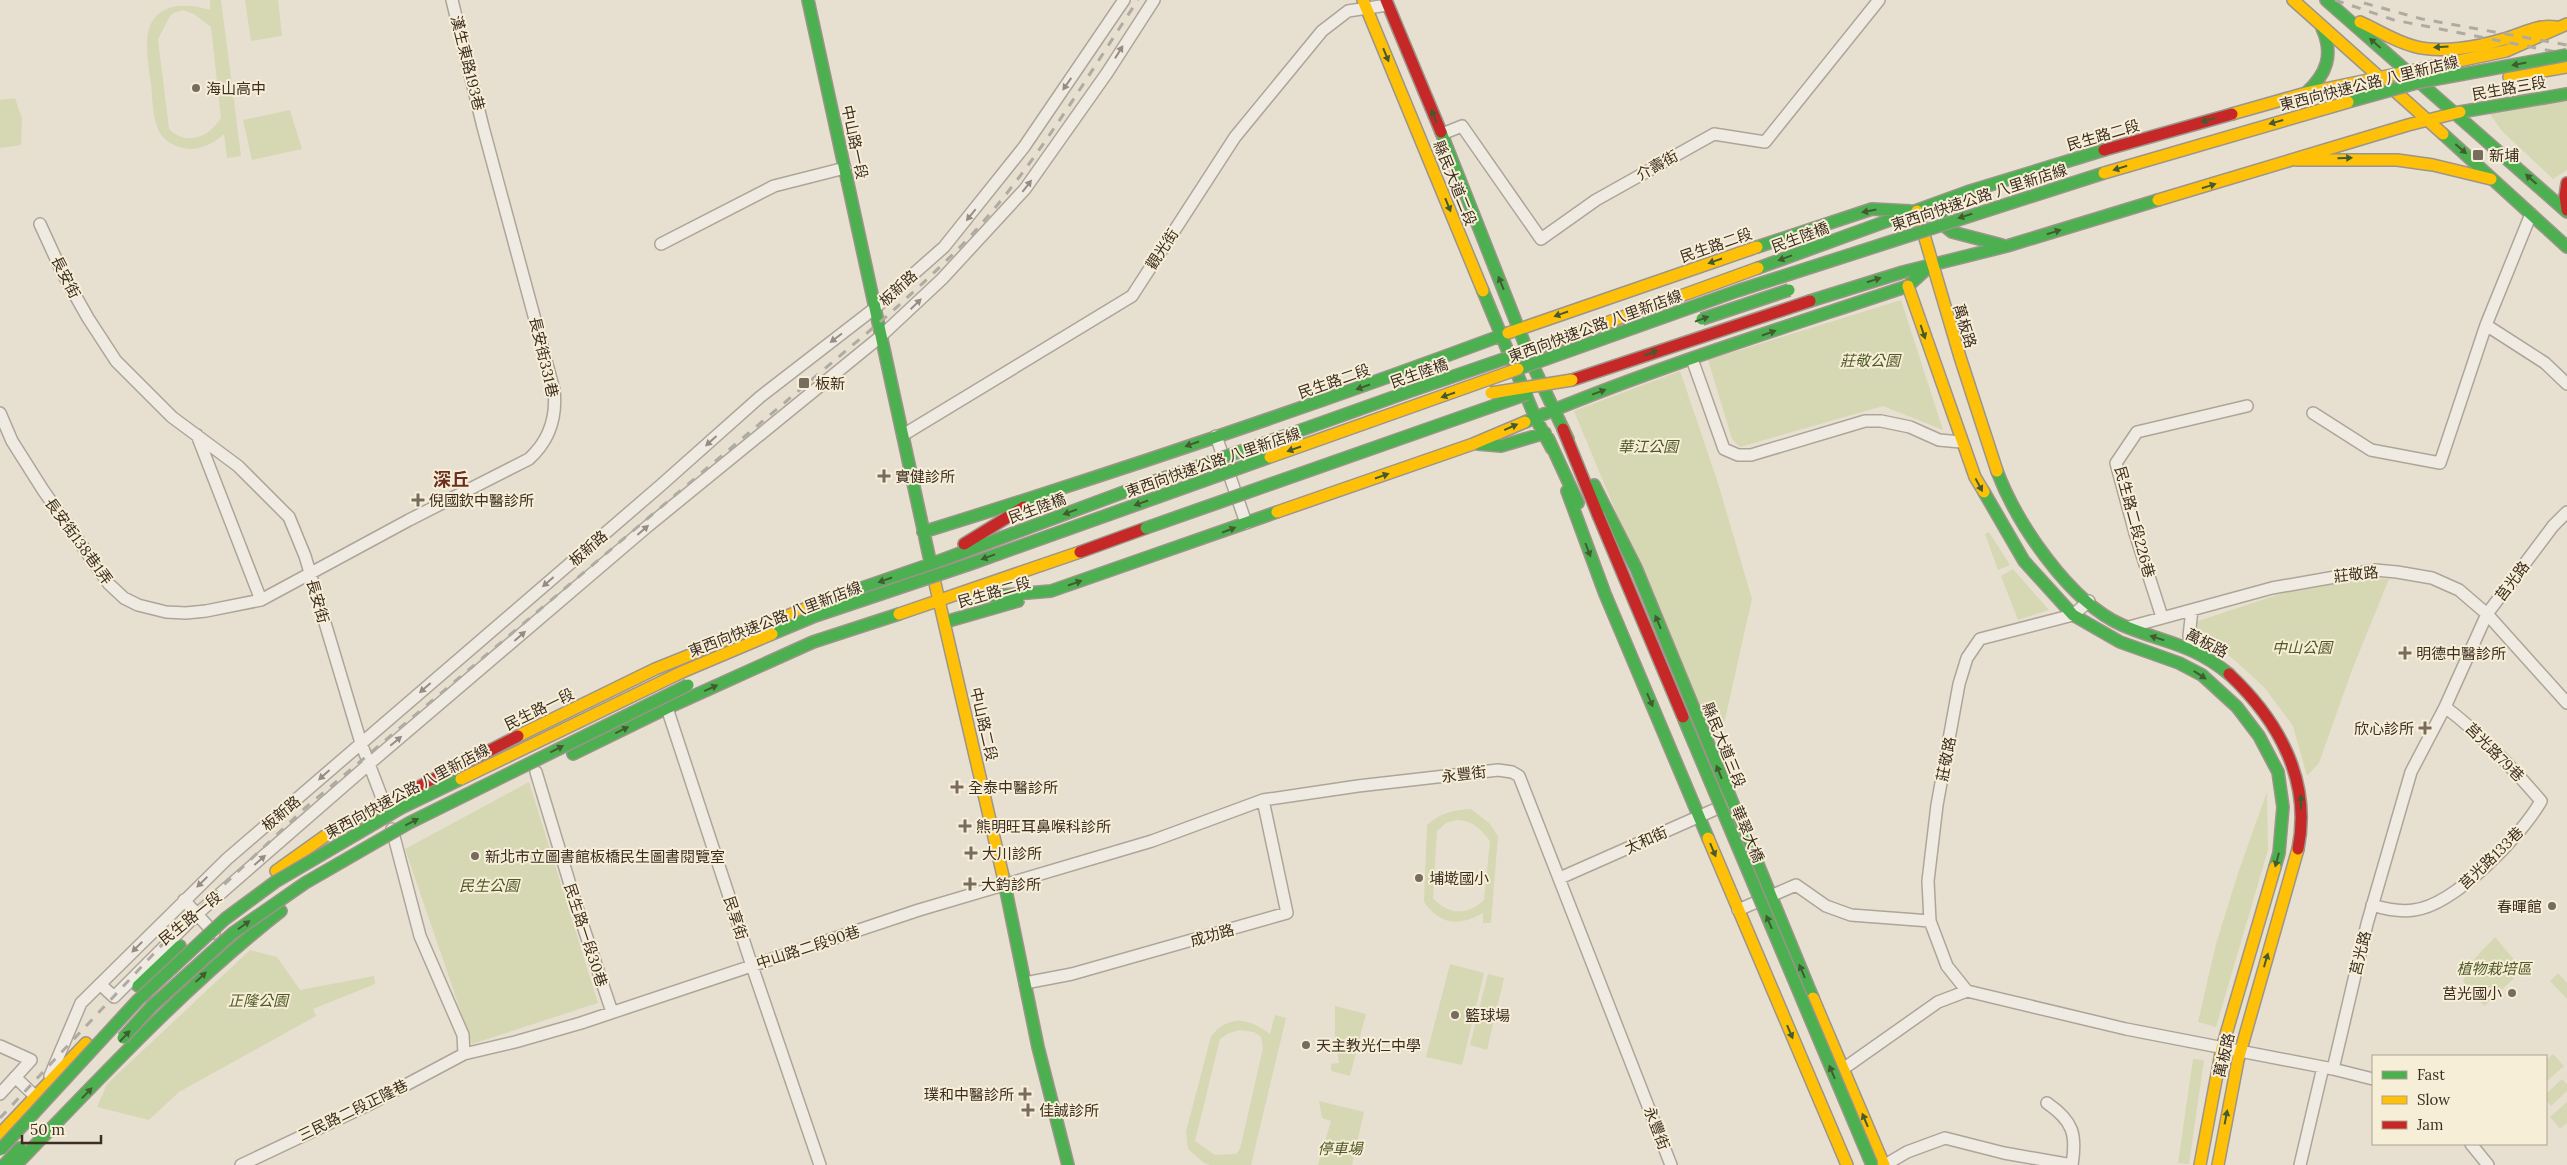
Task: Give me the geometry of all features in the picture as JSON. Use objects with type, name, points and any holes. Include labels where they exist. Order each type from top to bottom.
[{"type":"main road","name":"中山路一段","points":[[808,0],[872,290]]},
{"type":"main road","points":[[2293,0],[2567,247]]},
{"type":"main road","points":[[2326,0],[2567,211]]},
{"type":"main road","name":"縣民大道二段","points":[[1386,2],[1442,134],[1535,370]]},
{"type":"main road","name":"縣民大道二段","points":[[1365,5],[1501,336],[1520,376],[1535,417]]},
{"type":"main road","points":[[2343,14],[2414,46],[2433,48],[2479,44],[2505,39],[2541,24],[2561,26]]},
{"type":"main road","points":[[2306,93],[2320,80],[2329,62],[2330,53],[2326,36],[2320,25]]},
{"type":"main road","points":[[2407,71],[2506,51],[2561,26]]},
{"type":"main road","name":"東西向快速公路 八里新店線","points":[[0,1150],[63,1084],[138,1000],[225,919],[275,882],[401,808],[682,672],[815,616],[973,563],[1746,288],[2164,154],[2420,82],[2567,55]]},
{"type":"main road","name":"東西向快速公路 八里新店線","points":[[2472,85],[2567,67]]},
{"type":"main road","name":"民生路二段","points":[[923,532],[1045,494],[1376,382],[1519,329],[1872,209],[1918,212],[1967,192],[2083,156],[2306,93],[2407,71]]},
{"type":"main road","name":"東西向快速公路 八里新店線","points":[[2145,174],[2350,113],[2444,90]]},
{"type":"main road","name":"民生路三段","points":[[2456,113],[2567,94]]},
{"type":"main road","name":"民生路二段","points":[[1572,380],[1731,326],[1903,272],[2007,246],[2456,113]]},
{"type":"main road","points":[[2296,160],[2361,158],[2398,160],[2434,164],[2493,179]]},
{"type":"main road","points":[[2567,183],[2564,196],[2567,211]]},
{"type":"main road","points":[[1967,192],[1950,209],[1946,217],[1946,228],[1965,237],[2007,246]]},
{"type":"main road","name":"萬板路","points":[[1918,212],[1947,320],[1992,456],[2010,499],[2034,541],[2102,614],[2129,627],[2194,649],[2223,666],[2241,685],[2273,727],[2290,759],[2302,795],[2300,831],[2292,869],[2239,1051],[2218,1165]]},
{"type":"main road","name":"民生陸橋","points":[[931,564],[1132,490],[1918,212]]},
{"type":"main road","name":"東西向快速公路 八里新店線","points":[[1915,248],[1979,227]]},
{"type":"main road","name":"民生路二段","points":[[946,622],[1051,591],[1473,444],[1535,417],[1692,359],[1908,286],[1932,264]]},
{"type":"main road","name":"萬板路","points":[[1908,286],[1961,442],[1975,477],[2024,562],[2073,615],[2120,642],[2179,663],[2202,675],[2237,707],[2259,736],[2278,772],[2283,807],[2279,853],[2222,1048],[2200,1165]]},
{"type":"main road","name":"東西向快速公路 八里新店線","points":[[1686,325],[1796,287]]},
{"type":"main road","name":"中山路二段","points":[[872,290],[880,338],[923,532],[946,622],[1005,884],[1038,1047],[1068,1165]]},
{"type":"main road","points":[[1494,379],[1559,340]]},
{"type":"main road","name":"縣民大道三段","points":[[1535,370],[1563,429],[1609,511],[1636,568],[1770,895],[1885,1165]]},
{"type":"main road","name":"東西向快速公路 八里新店線","points":[[1556,370],[1486,395],[1572,380]]},
{"type":"main road","points":[[16,1165],[158,1018],[230,951],[291,903],[396,841],[667,708],[813,642],[1011,577],[1306,470],[1572,380]]},
{"type":"main road","points":[[1535,417],[1546,435],[1605,594],[1847,1165]]},
{"type":"main road","name":"華翠大橋","points":[[1563,429],[1872,1165]]},
{"type":"main road","name":"民生路二段","points":[[1473,444],[1501,446],[1546,435]]},
{"type":"main road","name":"華翠大橋","points":[[1546,435],[1586,520],[1857,1165]]},
{"type":"main road","name":"東西向快速公路 八里新店線","points":[[1222,488],[1241,481]]},
{"type":"main road","name":"民生路二段","points":[[931,564],[1045,494]]},
{"type":"main road","points":[[914,596],[1041,553]]},
{"type":"main road","name":"民生路一段","points":[[1,1132],[36,1097],[158,964],[205,924],[332,831],[655,669],[797,610],[931,564]]},
{"type":"main road","name":"民生路二段","points":[[940,600],[1051,591]]},
{"type":"main road","name":"東西向快速公路 八里新店線","points":[[724,669],[823,626],[851,617]]},
{"type":"main road","name":"東西向快速公路 八里新店線","points":[[4,1165],[152,1006],[204,958],[249,922],[305,883],[409,823],[697,681]]},
{"type":"main road","points":[[1,1132],[70,1060],[138,1000]]},
{"type":"street","name":"漢生東路193巷","points":[[452,0],[483,127]]},
{"type":"street","name":"板新路","points":[[46,1086],[81,1003],[227,859],[660,486],[760,396],[875,308],[944,247],[1024,147],[1124,0]]},
{"type":"street","name":"板新路","points":[[100,984],[114,997],[197,914],[370,764],[648,526],[880,338],[942,279],[1025,189],[1106,73],[1154,0]]},
{"type":"street","name":"介壽街","points":[[1442,134],[1462,126],[1541,239],[1596,200],[1714,134],[1764,142],[1879,0]]},
{"type":"street","name":"觀光街","points":[[903,435],[1132,296],[1235,137],[1322,31],[1348,11],[1365,5],[1386,2]]},
{"type":"street","name":"長安街331巷","points":[[310,572],[331,564],[409,520],[529,459],[540,449],[550,430],[555,414],[554,390],[483,127]]},
{"type":"street","points":[[661,244],[774,186],[845,168]]},
{"type":"street","points":[[2313,413],[2372,450],[2440,463],[2486,325],[2531,214]]},
{"type":"street","name":"長安街","points":[[40,224],[62,272],[88,318],[116,361],[172,417],[238,466],[289,517],[310,572],[361,743],[385,803],[396,841]]},
{"type":"street","points":[[2486,325],[2545,363],[2567,384]]},
{"type":"street","points":[[1692,359],[1724,450],[1738,455],[1751,455],[1795,444],[1865,421],[1880,421],[1910,427],[1939,440],[1961,442]]},
{"type":"street","name":"民生路二段226巷","points":[[2162,617],[2135,533],[2116,463],[2137,432],[2247,406]]},
{"type":"street","name":"長安街138巷1弄","points":[[0,413],[12,441],[44,491],[109,584],[124,598],[154,609],[186,613],[261,600],[310,572]]},
{"type":"street","points":[[198,435],[261,600]]},
{"type":"street","points":[[1216,436],[1246,523]]},
{"type":"street","name":"莒光路","points":[[2300,1165],[2411,772],[2445,707],[2487,614],[2553,526],[2567,512]]},
{"type":"street","name":"莊敬路","points":[[2129,627],[2257,592],[2375,570],[2432,578],[2459,590],[2487,614],[2567,703]]},
{"type":"street","name":"莊敬路","points":[[1967,991],[1947,966],[1930,921],[1928,881],[1937,805],[1959,684],[1967,658],[1980,639],[2073,615],[2089,602]]},
{"type":"street","points":[[2192,610],[2189,636],[2194,649]]},
{"type":"street","name":"民享街","points":[[655,669],[752,966],[820,1165]]},
{"type":"street","name":"莒光路79巷","points":[[2445,707],[2466,723],[2506,760],[2541,801]]},
{"type":"street","name":"永豐街","points":[[1005,884],[1152,841],[1263,800],[1358,786],[1498,770],[1512,772],[1519,776],[1671,1165]]},
{"type":"street","name":"民生路一段30巷","points":[[536,772],[578,911],[612,1012]]},
{"type":"street","name":"成功路","points":[[1025,983],[1072,974],[1287,914],[1263,800]]},
{"type":"street","name":"莒光路133巷","points":[[2372,905],[2385,909],[2415,910],[2454,892],[2516,836],[2533,815],[2541,801]]},
{"type":"street","name":"太和街","points":[[1560,878],[1732,803]]},
{"type":"street","points":[[396,841],[420,936],[463,1035],[464,1054]]},
{"type":"street","name":"中山路二段90巷","points":[[612,1012],[1005,884]]},
{"type":"street","points":[[1738,910],[1796,885],[1826,906],[1851,915],[1930,921]]},
{"type":"street","points":[[184,900],[230,951]]},
{"type":"street","points":[[1843,1069],[1938,1002],[1967,991],[2053,1012],[2222,1048],[2328,1068],[2372,1079]]},
{"type":"street","name":"三民路二段正隆巷","points":[[241,1165],[368,1105],[464,1054],[515,1042],[612,1012]]},
{"type":"street","points":[[0,1046],[31,1060],[0,1094]]},
{"type":"street","points":[[15,1077],[36,1097]]},
{"type":"street","points":[[1885,1165],[1907,1152],[1945,1138],[2072,1165],[2075,1148],[2070,1125],[2064,1116],[2047,1103]]},
{"type":"street","points":[[2473,1145],[2488,1165]]},
{"type":"green space","points":[[210,0],[221,0],[241,156],[227,158],[224,134],[204,147],[180,148],[165,139],[155,121],[147,51],[148,33],[152,22],[158,14],[176,6],[198,7],[210,10]],"holes":[[[183,10],[194,14],[211,27],[221,118],[204,135],[190,138],[183,137],[169,129],[158,39],[173,13]]]},
{"type":"green space","points":[[245,0],[278,0],[282,36],[251,41]]},
{"type":"green space","points":[[2567,96],[2567,170],[2553,179],[2502,131],[2489,113]]},
{"type":"green space","points":[[15,98],[22,119],[21,145],[0,148],[0,100]]},
{"type":"green space","points":[[290,110],[302,149],[252,160],[243,120]]},
{"type":"green space","name":"莊敬公園","points":[[1901,300],[1943,430],[1883,406],[1740,447],[1732,439],[1708,360]]},
{"type":"green space","name":"華江公園","points":[[1680,371],[1718,483],[1752,599],[1721,737],[1711,741],[1574,411]]},
{"type":"green space","points":[[1989,532],[2010,565],[1998,570],[1985,534]]},
{"type":"green space","points":[[2013,569],[2049,610],[2018,620],[2001,576]]},
{"type":"green space","name":"中山公園","points":[[2375,578],[2389,579],[2352,670],[2319,763],[2307,776],[2293,726],[2264,687],[2231,657],[2194,638],[2195,622],[2286,592]]},
{"type":"green space","name":"民生公園","points":[[529,782],[598,1003],[472,1044],[405,849]]},
{"type":"green space","points":[[2267,792],[2268,850],[2216,1027],[2198,1022],[2216,944],[2238,873]]},
{"type":"green space","points":[[1471,809],[1490,824],[1498,836],[1491,923],[1483,923],[1483,913],[1458,922],[1444,919],[1437,916],[1424,902],[1427,825],[1442,815],[1453,811]],"holes":[[[1462,820],[1476,826],[1490,841],[1484,900],[1471,909],[1458,911],[1445,908],[1433,898],[1437,831],[1446,823]]]},
{"type":"green space","name":"植物栽培區","points":[[2495,937],[2523,970],[2484,1006],[2463,981],[2476,957]]},
{"type":"green space","name":"正隆公園","points":[[250,950],[277,957],[300,990],[374,976],[375,984],[313,1009],[316,1016],[179,1092],[149,1120],[97,1107],[107,1084]]},
{"type":"green space","name":"籃球場","points":[[1450,964],[1484,973],[1462,1065],[1426,1057]]},
{"type":"green space","points":[[2558,973],[2567,983],[2567,999],[2550,981]]},
{"type":"green space","points":[[1488,974],[1504,978],[1487,1050],[1470,1045]]},
{"type":"green space","points":[[1335,1006],[1366,1014],[1350,1076],[1331,1071],[1331,1064],[1339,1063],[1335,1037]]},
{"type":"green space","points":[[1275,1015],[1286,1018],[1251,1165],[1210,1165],[1204,1163],[1188,1149],[1186,1132],[1211,1036],[1225,1024],[1232,1021],[1254,1024],[1270,1034]],"holes":[[[1240,1030],[1254,1032],[1261,1037],[1263,1048],[1240,1149],[1236,1154],[1215,1155],[1195,1141],[1220,1039],[1229,1033]]]},
{"type":"green space","points":[[2553,1054],[2564,1066],[2547,1081],[2547,1059]]},
{"type":"green space","points":[[2193,1059],[2204,1060],[2189,1164],[2178,1163]]},
{"type":"green space","points":[[2562,1079],[2567,1084],[2567,1091],[2551,1106],[2547,1101],[2547,1093]]},
{"type":"green space","name":"停車場","points":[[1319,1101],[1364,1112],[1352,1165],[1318,1165],[1331,1121],[1322,1118]]},
{"type":"green space","points":[[2567,1102],[2567,1123],[2560,1129],[2550,1117]]},
{"type":"railway","points":[[0,1118],[174,932],[304,809],[887,316],[952,255],[989,215],[1029,164],[1138,0]]},
{"type":"railway","points":[[2335,0],[2394,20],[2567,54]]},
{"type":"railway","points":[[2364,3],[2422,19],[2567,45]]},
{"type":"traffic: fast","points":[[808,0],[934,579]]},
{"type":"traffic: fast","points":[[2326,0],[2567,212]]},
{"type":"traffic: fast","points":[[2306,93],[2319,78],[2328,55],[2328,46],[2322,28]]},
{"type":"traffic: fast","points":[[2348,102],[2420,82],[2567,55]]},
{"type":"traffic: fast","points":[[2460,112],[2567,94]]},
{"type":"traffic: fast","points":[[1441,132],[1535,370],[1568,439]]},
{"type":"traffic: fast","points":[[2443,134],[2567,247]]},
{"type":"traffic: fast","points":[[1758,268],[1967,192],[2104,150]]},
{"type":"traffic: fast","points":[[1518,369],[1737,291],[2104,173]]},
{"type":"traffic: fast","points":[[1810,301],[1903,272],[2007,246],[2158,200]]},
{"type":"traffic: fast","points":[[1757,247],[1872,209],[1910,211]]},
{"type":"traffic: fast","points":[[1947,214],[1947,228],[1952,232],[2002,245]]},
{"type":"traffic: fast","points":[[1525,422],[1619,384],[1908,286],[1932,264]]},
{"type":"traffic: fast","points":[[1702,319],[1789,290]]},
{"type":"traffic: fast","points":[[1483,291],[1535,417],[1552,449]]},
{"type":"traffic: fast","points":[[923,532],[1217,437],[1508,333]]},
{"type":"traffic: fast","points":[[1405,393],[1559,340]]},
{"type":"traffic: fast","points":[[1293,433],[1405,393]]},
{"type":"traffic: fast","points":[[1146,528],[1527,394]]},
{"type":"traffic: fast","points":[[1132,489],[1293,433]]},
{"type":"traffic: fast","points":[[1478,444],[1501,446],[1545,433]]},
{"type":"traffic: fast","points":[[1548,438],[1578,503]]},
{"type":"traffic: fast","points":[[772,634],[815,616],[973,563],[1270,457]]},
{"type":"traffic: fast","points":[[1997,471],[2006,492],[2032,537],[2065,580],[2083,599],[2122,625],[2190,650],[2229,674]]},
{"type":"traffic: fast","points":[[1594,485],[1636,568],[1813,998]]},
{"type":"traffic: fast","points":[[827,600],[931,564],[1132,489]]},
{"type":"traffic: fast","points":[[1567,491],[1605,594],[1708,838]]},
{"type":"traffic: fast","points":[[1984,492],[2024,561],[2073,615],[2120,642],[2179,663],[2202,675],[2237,707],[2259,736],[2278,772],[2283,807],[2279,853],[2275,867]]},
{"type":"traffic: fast","points":[[968,598],[1051,591],[1277,512]]},
{"type":"traffic: fast","points":[[945,622],[1018,601]]},
{"type":"traffic: fast","points":[[573,754],[667,708],[813,642],[899,614]]},
{"type":"traffic: fast","points":[[123,1038],[152,1006],[233,933],[305,883],[409,823],[688,685]]},
{"type":"traffic: fast","points":[[1683,717],[1872,1165]]},
{"type":"traffic: fast","points":[[0,1150],[138,1000],[225,919],[275,882],[401,808],[461,779]]},
{"type":"traffic: fast","points":[[1003,876],[1038,1047],[1068,1165]]},
{"type":"traffic: fast","points":[[16,1165],[177,1002],[245,940],[281,911]]},
{"type":"traffic: fast","points":[[138,986],[180,946]]},
{"type":"traffic: fast","points":[[4,1165],[20,1148]]},
{"type":"traffic: slow","points":[[1363,0],[1483,291]]},
{"type":"traffic: slow","points":[[2293,0],[2443,134]]},
{"type":"traffic: slow","points":[[2360,22],[2406,44],[2435,49],[2459,49],[2483,45],[2536,28],[2556,27]]},
{"type":"traffic: slow","points":[[2232,114],[2306,93],[2506,51],[2567,24]]},
{"type":"traffic: slow","points":[[2509,77],[2567,67]]},
{"type":"traffic: slow","points":[[2104,173],[2348,102]]},
{"type":"traffic: slow","points":[[2158,200],[2408,125],[2460,112]]},
{"type":"traffic: slow","points":[[2296,160],[2397,160],[2433,165],[2491,179]]},
{"type":"traffic: slow","points":[[1917,211],[1960,357],[1997,471]]},
{"type":"traffic: slow","points":[[1508,333],[1757,247]]},
{"type":"traffic: slow","points":[[1559,340],[1758,268]]},
{"type":"traffic: slow","points":[[1908,286],[1975,477],[1984,492]]},
{"type":"traffic: slow","points":[[1270,457],[1518,369]]},
{"type":"traffic: slow","points":[[1491,393],[1572,380]]},
{"type":"traffic: slow","points":[[1277,512],[1473,444],[1525,422]]},
{"type":"traffic: slow","points":[[899,614],[1080,552]]},
{"type":"traffic: slow","points":[[934,579],[1003,876]]},
{"type":"traffic: slow","points":[[518,736],[655,669],[827,600]]},
{"type":"traffic: slow","points":[[461,779],[682,672],[772,634]]},
{"type":"traffic: slow","points":[[276,871],[332,831],[411,791]]},
{"type":"traffic: slow","points":[[1708,838],[1847,1165]]},
{"type":"traffic: slow","points":[[2218,1165],[2238,1060],[2298,849]]},
{"type":"traffic: slow","points":[[2200,1165],[2222,1048],[2275,867]]},
{"type":"traffic: slow","points":[[1813,998],[1884,1165]]},
{"type":"traffic: slow","points":[[0,1134],[86,1043]]},
{"type":"traffic: jam","points":[[1386,0],[1441,132]]},
{"type":"traffic: jam","points":[[2104,150],[2232,114]]},
{"type":"traffic: jam","points":[[2567,183],[2565,196],[2567,210]]},
{"type":"traffic: jam","points":[[1572,380],[1810,301]]},
{"type":"traffic: jam","points":[[1563,429],[1598,515]]},
{"type":"traffic: jam","points":[[964,544],[1024,507]]},
{"type":"traffic: jam","points":[[1598,515],[1683,717]]},
{"type":"traffic: jam","points":[[1080,552],[1146,528]]},
{"type":"traffic: jam","points":[[2229,674],[2262,711],[2276,731],[2287,753],[2295,775],[2300,799],[2301,824],[2298,849]]},
{"type":"traffic: jam","points":[[411,791],[518,736]]},
{"type":"place","name":"海山高中","points":[[196,88]]},
{"type":"place","name":"新埔","points":[[2478,155]]},
{"type":"place","name":"板新","points":[[804,383]]},
{"type":"place","name":"實健診所","points":[[884,476]]},
{"type":"place","name":"倪國欽中醫診所","points":[[418,500]]},
{"type":"place","name":"明德中醫診所","points":[[2405,653]]},
{"type":"place","name":"欣心診所","points":[[2425,728]]},
{"type":"place","name":"全泰中醫診所","points":[[957,787]]},
{"type":"place","name":"熊明旺耳鼻喉科診所","points":[[965,826]]},
{"type":"place","name":"大川診所","points":[[971,853]]},
{"type":"place","name":"新北市立圖書館板橋民生圖書閱覽室","points":[[475,856]]},
{"type":"place","name":"埔墘國小","points":[[1419,878]]},
{"type":"place","name":"大鈞診所","points":[[970,884]]},
{"type":"place","name":"春暉館","points":[[2552,906]]},
{"type":"place","name":"莒光國小","points":[[2512,993]]},
{"type":"place","name":"籃球場","points":[[1455,1015]]},
{"type":"place","name":"天主教光仁中學","points":[[1306,1045]]},
{"type":"place","name":"璞和中醫診所","points":[[1025,1094]]},
{"type":"place","name":"佳誠診所","points":[[1028,1110]]},
{"type":"district","name":"深丘","points":[[451,479]]}]
